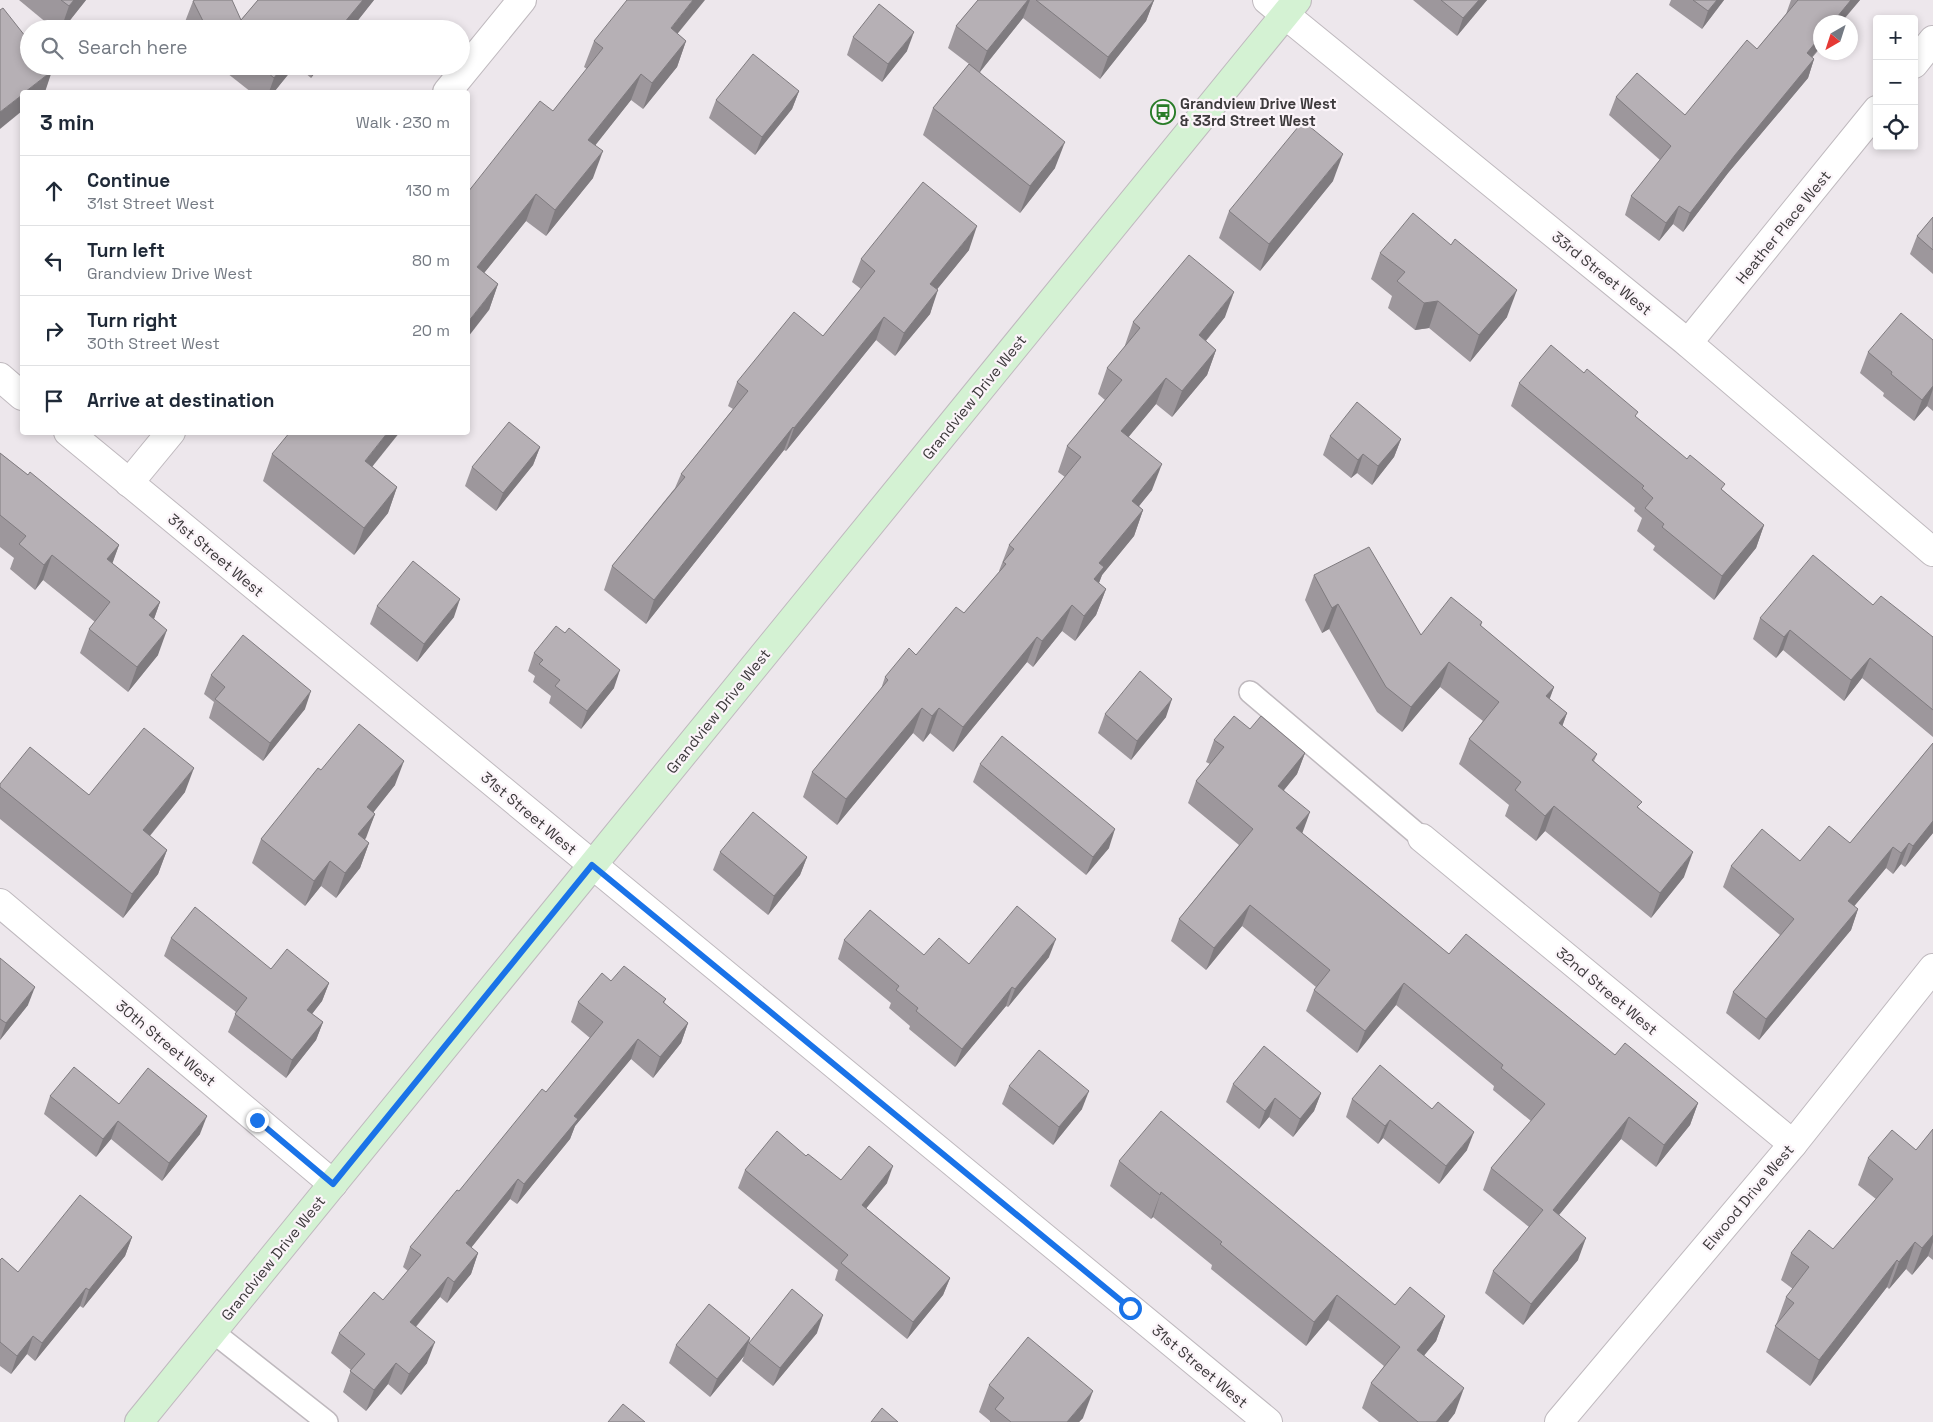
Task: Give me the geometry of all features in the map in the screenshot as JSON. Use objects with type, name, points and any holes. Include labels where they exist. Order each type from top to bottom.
[{"type":"street","points":[[470,64],[522,0]]},
{"type":"street","name":"33rd Street West","points":[[1283,5],[1688,343],[1933,552]]},
{"type":"street","name":"Grandview Drive West","points":[[139,1422],[592,865],[1283,5]]},
{"type":"street","points":[[1917,60],[1933,40]]},
{"type":"street","points":[[449,90],[461,75]]},
{"type":"street","name":"Heather Place West","points":[[1688,343],[1873,115]]},
{"type":"street","points":[[0,377],[20,394]]},
{"type":"street","name":"31st Street West","points":[[72,435],[1268,1422]]},
{"type":"street","points":[[130,483],[169,435]]},
{"type":"street","name":"32nd Street West","points":[[1422,838],[1793,1144]]},
{"type":"street","name":"30th Street West","points":[[0,903],[333,1184]]},
{"type":"street","name":"Elwood Drive West","points":[[1559,1422],[1793,1144],[1933,968]]},
{"type":"lane","points":[[1250,692],[1422,838]]},
{"type":"lane","points":[[212,1332],[327,1422]]},
{"type":"building","points":[[61,0],[74,0],[69,6]]},
{"type":"building","points":[[232,0],[241,20],[202,20],[193,1]]},
{"type":"building","points":[[258,0],[363,0],[346,20],[241,20]]},
{"type":"building","points":[[627,0],[693,0],[671,28],[686,41],[652,83],[641,74],[588,140],[603,151],[555,210],[536,194],[477,267],[498,284],[470,319],[470,189],[540,101],[553,111],[603,48],[594,41]]},
{"type":"building","points":[[978,0],[1028,0],[987,51],[956,26]]},
{"type":"building","points":[[1036,0],[1154,0],[1108,57]]},
{"type":"building","points":[[1441,0],[1479,0],[1463,18]]},
{"type":"building","points":[[1693,0],[1717,0],[1708,11]]},
{"type":"building","points":[[1798,0],[1851,0],[1839,15],[1813,15],[1813,46],[1807,53],[1813,60],[1690,213],[1679,206],[1666,223],[1631,196],[1671,146],[1616,97],[1637,73],[1685,115],[1747,40],[1757,49]]},
{"type":"building","points":[[879,4],[914,32],[888,64],[853,37]]},
{"type":"building","points":[[3,8],[20,30],[20,75],[47,75],[28,90],[20,90],[20,97],[0,112],[0,10]]},
{"type":"building","points":[[753,54],[799,91],[762,137],[716,100]]},
{"type":"building","points":[[969,64],[1065,142],[1030,186],[933,108]]},
{"type":"building","points":[[1303,121],[1343,154],[1269,244],[1229,211]]},
{"type":"building","points":[[923,182],[977,226],[930,284],[938,290],[904,333],[884,317],[654,600],[612,566],[685,477],[681,474],[748,391],[737,382],[794,312],[823,336],[875,271],[861,259]]},
{"type":"building","points":[[1413,213],[1451,245],[1455,239],[1517,290],[1479,335],[1438,301],[1424,303],[1397,281],[1405,272],[1380,253]]},
{"type":"building","points":[[1933,217],[1933,250],[1917,236]]},
{"type":"building","points":[[1189,255],[1234,292],[1199,335],[1216,350],[1182,391],[1166,378],[1121,431],[1162,464],[1132,501],[1143,510],[1099,563],[1104,567],[1094,579],[1106,589],[1084,616],[1072,605],[1042,641],[1037,637],[963,727],[939,708],[932,716],[922,708],[846,799],[812,772],[888,680],[885,677],[909,648],[916,655],[956,607],[964,613],[1006,564],[1003,562],[1014,549],[1009,545],[1081,457],[1067,446],[1122,380],[1107,368],[1140,328],[1133,322]]},
{"type":"building","points":[[1901,313],[1933,340],[1933,386],[1922,400],[1868,352]]},
{"type":"building","points":[[1551,345],[1584,373],[1587,369],[1638,412],[1635,416],[1687,459],[1690,455],[1725,484],[1721,489],[1764,525],[1722,576],[1662,527],[1664,524],[1645,508],[1653,498],[1642,488],[1644,486],[1519,383]]},
{"type":"building","points":[[1357,402],[1401,439],[1378,466],[1363,454],[1358,460],[1330,436]]},
{"type":"building","points":[[509,422],[540,447],[503,493],[472,467]]},
{"type":"building","points":[[288,435],[386,435],[365,461],[397,487],[364,528],[272,454]]},
{"type":"building","points":[[0,453],[28,475],[30,472],[119,545],[107,559],[160,602],[149,615],[167,630],[137,667],[89,629],[110,602],[52,555],[44,565],[19,544],[26,536],[0,515]]},
{"type":"building","points":[[1369,547],[1421,635],[1451,597],[1482,622],[1480,625],[1554,687],[1546,696],[1567,713],[1559,723],[1597,754],[1592,760],[1642,802],[1637,807],[1693,852],[1660,893],[1554,806],[1545,816],[1515,790],[1521,782],[1469,739],[1499,702],[1449,662],[1411,707],[1386,687],[1338,604],[1332,608],[1314,575]]},
{"type":"building","points":[[1813,555],[1873,605],[1881,596],[1933,637],[1933,710],[1870,658],[1851,680],[1790,630],[1784,637],[1760,618]]},
{"type":"building","points":[[413,561],[460,599],[424,644],[377,606]]},
{"type":"building","points":[[556,626],[565,633],[569,628],[620,670],[587,711],[555,686],[560,680],[539,664],[543,660],[534,653]]},
{"type":"building","points":[[243,635],[311,691],[270,743],[215,699],[225,687],[211,675]]},
{"type":"building","points":[[1140,671],[1172,699],[1137,741],[1105,714]]},
{"type":"building","points":[[1234,716],[1250,729],[1261,716],[1305,753],[1278,786],[1310,812],[1296,828],[1449,954],[1466,934],[1615,1055],[1625,1043],[1698,1103],[1664,1145],[1629,1117],[1553,1210],[1586,1238],[1531,1304],[1493,1271],[1543,1210],[1491,1168],[1545,1104],[1501,1068],[1503,1065],[1404,983],[1365,1031],[1314,990],[1330,970],[1250,905],[1214,948],[1179,919],[1253,829],[1196,781],[1224,747],[1214,740]]},
{"type":"building","points":[[359,724],[404,761],[367,807],[375,814],[358,834],[369,843],[345,873],[330,861],[314,881],[261,839],[318,768],[321,770]]},
{"type":"building","points":[[144,728],[194,768],[143,830],[167,850],[132,894],[0,787],[0,784],[30,747],[89,795]]},
{"type":"building","points":[[1002,736],[1115,829],[1093,857],[980,764]]},
{"type":"building","points":[[1933,743],[1933,821],[1913,846],[1909,843],[1901,853],[1893,847],[1848,901],[1858,909],[1766,1019],[1733,992],[1794,919],[1731,866],[1762,829],[1800,861],[1829,826],[1850,843]]},
{"type":"building","points":[[753,812],[807,857],[774,896],[720,852]]},
{"type":"building","points":[[1017,906],[1056,939],[1015,989],[1012,987],[962,1049],[916,1011],[918,1008],[896,990],[899,986],[844,940],[870,910],[924,955],[939,938],[969,964]]},
{"type":"building","points":[[195,907],[271,969],[287,949],[329,983],[307,1010],[323,1022],[292,1060],[235,1014],[247,998],[171,938]]},
{"type":"building","points":[[0,958],[35,987],[6,1023],[0,1019]]},
{"type":"building","points":[[624,966],[666,999],[663,1002],[688,1023],[660,1057],[638,1039],[574,1116],[578,1119],[524,1184],[518,1179],[466,1243],[478,1253],[454,1282],[448,1277],[410,1322],[435,1342],[409,1374],[396,1363],[374,1390],[350,1371],[365,1354],[339,1333],[374,1292],[383,1300],[421,1255],[410,1247],[457,1190],[459,1191],[542,1089],[546,1092],[603,1022],[578,1002],[602,973],[611,981]]},
{"type":"building","points":[[1264,1046],[1321,1093],[1300,1119],[1275,1098],[1265,1111],[1233,1084]]},
{"type":"building","points":[[1039,1050],[1089,1091],[1059,1127],[1009,1086]]},
{"type":"building","points":[[1380,1065],[1432,1109],[1438,1102],[1474,1132],[1446,1166],[1390,1120],[1385,1126],[1352,1099]]},
{"type":"building","points":[[74,1067],[119,1104],[148,1068],[207,1116],[169,1163],[118,1121],[103,1139],[50,1096]]},
{"type":"building","points":[[1161,1111],[1395,1305],[1410,1287],[1445,1316],[1417,1350],[1464,1388],[1436,1422],[1418,1422],[1371,1383],[1400,1347],[1337,1295],[1314,1322],[1220,1244],[1222,1242],[1161,1192],[1160,1195],[1119,1161]]},
{"type":"building","points":[[1933,1129],[1933,1235],[1922,1248],[1915,1242],[1899,1262],[1897,1260],[1819,1360],[1775,1326],[1794,1303],[1786,1297],[1809,1267],[1791,1253],[1809,1230],[1833,1249],[1893,1179],[1868,1158],[1892,1130],[1916,1150]]},
{"type":"building","points":[[777,1131],[806,1156],[808,1154],[841,1180],[869,1146],[893,1166],[862,1205],[950,1278],[913,1322],[841,1263],[848,1255],[745,1170]]},
{"type":"building","points":[[80,1195],[132,1237],[89,1290],[86,1288],[42,1343],[33,1336],[17,1356],[0,1342],[0,1260],[2,1258],[18,1272]]},
{"type":"building","points":[[792,1289],[823,1315],[780,1368],[749,1343]]},
{"type":"building","points":[[709,1304],[750,1338],[717,1379],[676,1345]]},
{"type":"building","points":[[1028,1337],[1093,1391],[1067,1422],[1011,1422],[995,1409],[1004,1398],[989,1385]]},
{"type":"building","points":[[623,1404],[645,1422],[608,1422]]},
{"type":"building","points":[[882,1408],[898,1422],[871,1422]]},
{"type":"place","name":"Grandview Drive West & 33rd Street West","points":[[1163,112]]},
{"type":"route","points":[[257,1120],[333,1184],[592,865],[1130,1308]]}]
